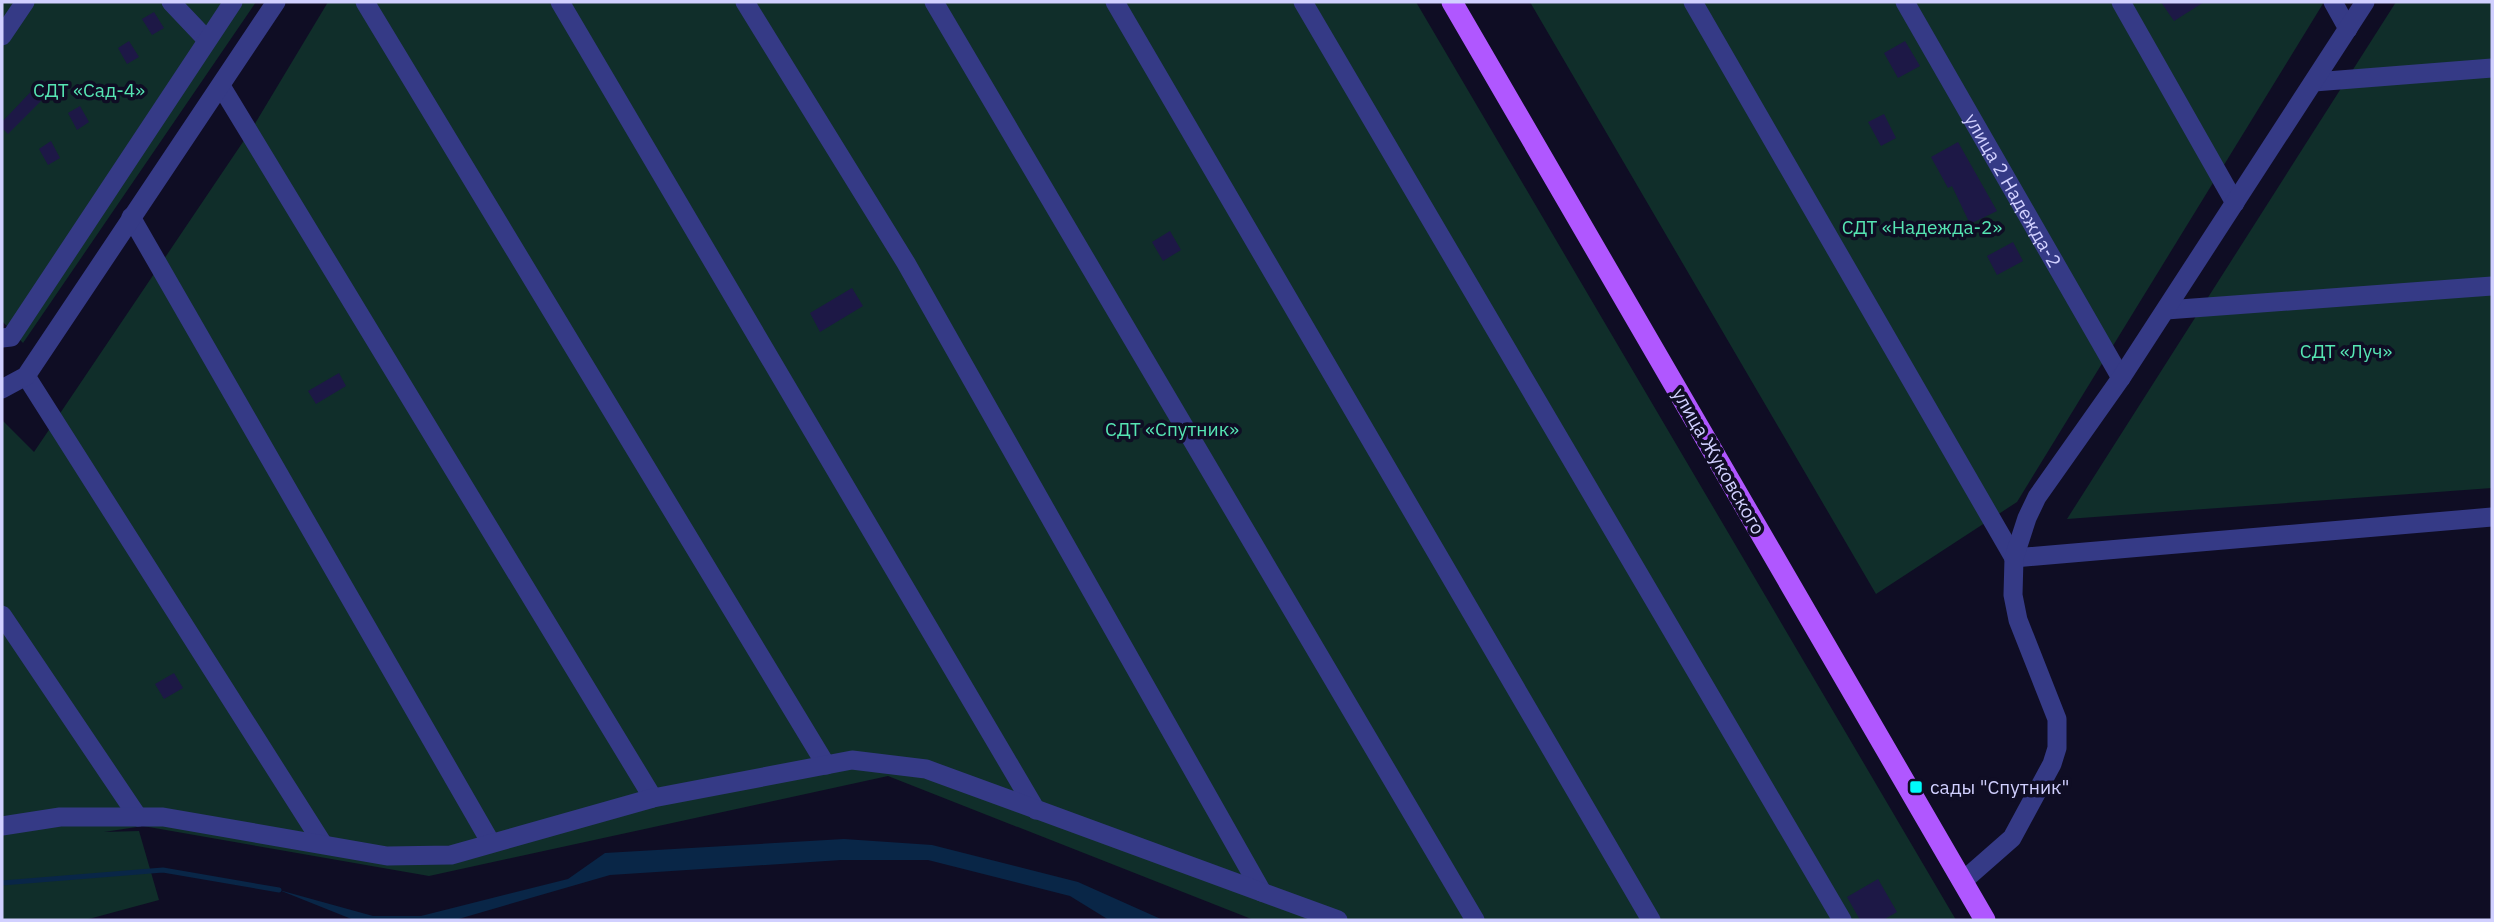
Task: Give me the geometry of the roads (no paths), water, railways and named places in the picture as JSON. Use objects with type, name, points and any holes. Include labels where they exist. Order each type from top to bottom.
[{"type":"main road","name":"улица Жуковского","points":[[1452,2],[1985,920]]},
{"type":"street","points":[[2,36],[25,2]]},
{"type":"street","points":[[171,2],[207,40]]},
{"type":"street","points":[[2,338],[11,337],[233,2]]},
{"type":"street","points":[[2,389],[26,376],[276,2]]},
{"type":"street","points":[[365,2],[826,765]]},
{"type":"street","points":[[561,2],[1036,810]]},
{"type":"street","points":[[745,2],[906,263],[1262,892]]},
{"type":"street","points":[[934,2],[1475,920]]},
{"type":"street","points":[[1115,2],[1651,920]]},
{"type":"street","points":[[1303,2],[1842,920]]},
{"type":"street","points":[[1693,2],[2014,558]]},
{"type":"street","name":"улица 2 Надежда-2","points":[[1905,2],[2121,378]]},
{"type":"street","points":[[2121,2],[2235,203]]},
{"type":"street","points":[[2333,2],[2348,29]]},
{"type":"street","points":[[1963,881],[2012,838],[2052,764],[2057,748],[2057,719],[2018,620],[2013,595],[2014,558],[2027,518],[2038,497],[2166,310],[2365,2]]},
{"type":"street","points":[[2314,82],[2492,68]]},
{"type":"street","points":[[221,86],[653,798]]},
{"type":"street","points":[[131,217],[491,843]]},
{"type":"street","points":[[2166,310],[2492,286]]},
{"type":"street","points":[[26,376],[323,844]]},
{"type":"street","points":[[2014,558],[2492,517]]},
{"type":"street","points":[[2,615],[138,817]]},
{"type":"street","points":[[2,825],[61,817],[163,817],[387,856],[451,855],[653,798],[852,760],[926,769],[1338,920]]},
{"type":"water","points":[[844,839],[932,845],[1078,882],[1163,920],[1109,920],[1070,896],[928,860],[841,860],[610,875],[455,920],[354,920],[279,890],[373,916],[421,916],[568,879],[605,853]]},
{"type":"waterway","points":[[2,883],[163,870],[279,890]]},
{"type":"place","name":"сады \"Спутник\"","points":[[1916,787]]},
{"type":"park label","name":"СДТ «Сад-4»","points":[[89,90]]},
{"type":"park label","name":"СДТ «Надежда-2»","points":[[1922,227]]},
{"type":"park label","name":"СДТ «Луч»","points":[[2346,351]]},
{"type":"park label","name":"СДТ «Спутник»","points":[[1172,429]]}]
